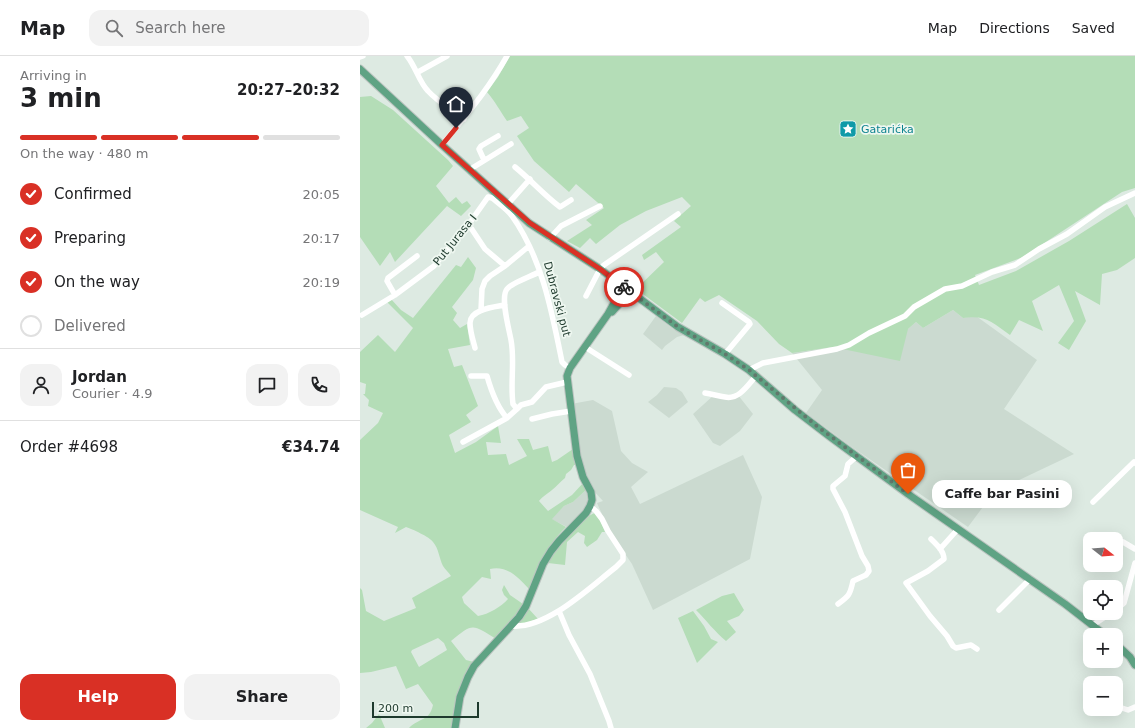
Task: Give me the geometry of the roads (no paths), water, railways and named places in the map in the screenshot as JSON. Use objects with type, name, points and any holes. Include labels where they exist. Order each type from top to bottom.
[{"type":"main road","points":[[360,69],[469,170],[530,223],[550,238],[613,278],[678,327],[725,354],[749,370],[796,410],[857,456],[1097,628]]},
{"type":"main road","points":[[613,278],[617,285],[618,296]]},
{"type":"main road","points":[[455,728],[460,697],[468,677],[481,658],[512,626],[526,606],[543,564],[551,551],[586,513],[590,506],[592,500],[591,492],[577,456],[567,376],[570,368],[608,314],[618,296],[623,291],[629,290]]},
{"type":"main road","points":[[608,314],[618,306],[629,290]]},
{"type":"main road","points":[[1123,650],[1130,657],[1135,665]]},
{"type":"street","points":[[407,56],[418,72],[420,80],[428,91],[464,119]]},
{"type":"street","points":[[418,72],[447,56]]},
{"type":"street","points":[[442,145],[479,100],[492,82],[507,56]]},
{"type":"street","points":[[484,160],[479,150],[481,146],[498,136]]},
{"type":"street","points":[[469,170],[511,144]]},
{"type":"street","points":[[515,167],[560,207],[571,200]]},
{"type":"street","points":[[508,204],[530,179]]},
{"type":"street","points":[[749,370],[763,363],[837,349],[849,345],[869,333],[905,316],[914,307],[945,289],[962,286],[992,272],[1015,265],[1038,249],[1066,234],[1105,207],[1135,193]]},
{"type":"street","name":"Put Jurasa I","points":[[362,315],[395,295],[434,266],[469,225],[485,200],[488,197],[492,198]]},
{"type":"street","name":"Dubravski put","points":[[492,198],[512,216],[529,246],[547,295],[562,362],[570,368]]},
{"type":"street","points":[[550,238],[561,226],[600,206]]},
{"type":"street","points":[[586,296],[600,269],[609,261],[642,240],[678,214]]},
{"type":"street","points":[[469,225],[485,249],[505,266]]},
{"type":"street","points":[[481,310],[482,289],[486,281],[490,276],[505,266],[529,246]]},
{"type":"street","name":"Put Jurasa I","points":[[395,295],[387,282],[388,278],[417,256]]},
{"type":"street","points":[[517,409],[512,404],[512,347],[505,305],[505,293],[507,288],[539,272]]},
{"type":"street","points":[[722,304],[750,324],[725,354]]},
{"type":"street","points":[[475,348],[470,321],[473,315],[481,310],[505,305]]},
{"type":"street","points":[[585,347],[629,375]]},
{"type":"street","points":[[471,376],[487,376],[491,389],[503,414],[508,418]]},
{"type":"street","points":[[705,393],[718,394],[725,397],[735,396],[740,393],[756,376]]},
{"type":"street","points":[[463,442],[508,418],[522,405],[532,402],[546,387],[567,382]]},
{"type":"street","points":[[532,419],[544,415],[571,412]]},
{"type":"street","points":[[838,604],[851,593],[853,581],[866,575],[869,571],[845,512],[833,488],[833,486],[845,476],[848,464],[857,456]]},
{"type":"street","points":[[1093,502],[1134,462],[1135,463]]},
{"type":"street","points":[[512,626],[521,626],[537,622],[559,611],[623,560],[623,554],[602,519],[590,506]]},
{"type":"street","points":[[940,549],[958,529]]},
{"type":"street","points":[[931,539],[940,549],[944,559],[928,571],[906,583],[953,646],[956,648],[971,645],[977,649]]},
{"type":"street","points":[[1123,542],[1135,549]]},
{"type":"street","points":[[1123,604],[1133,580],[1135,563]]},
{"type":"street","points":[[999,610],[1030,579]]},
{"type":"street","points":[[559,611],[569,635],[590,674],[610,720],[611,728]]},
{"type":"street","points":[[1093,625],[1101,620]]},
{"type":"street","points":[[1123,708],[1128,710],[1135,707]]},
{"type":"place","name":"Gatarićka","points":[[848,129]]},
{"type":"place","name":"Caffe bar Pasini","points":[[908,494]]}]
